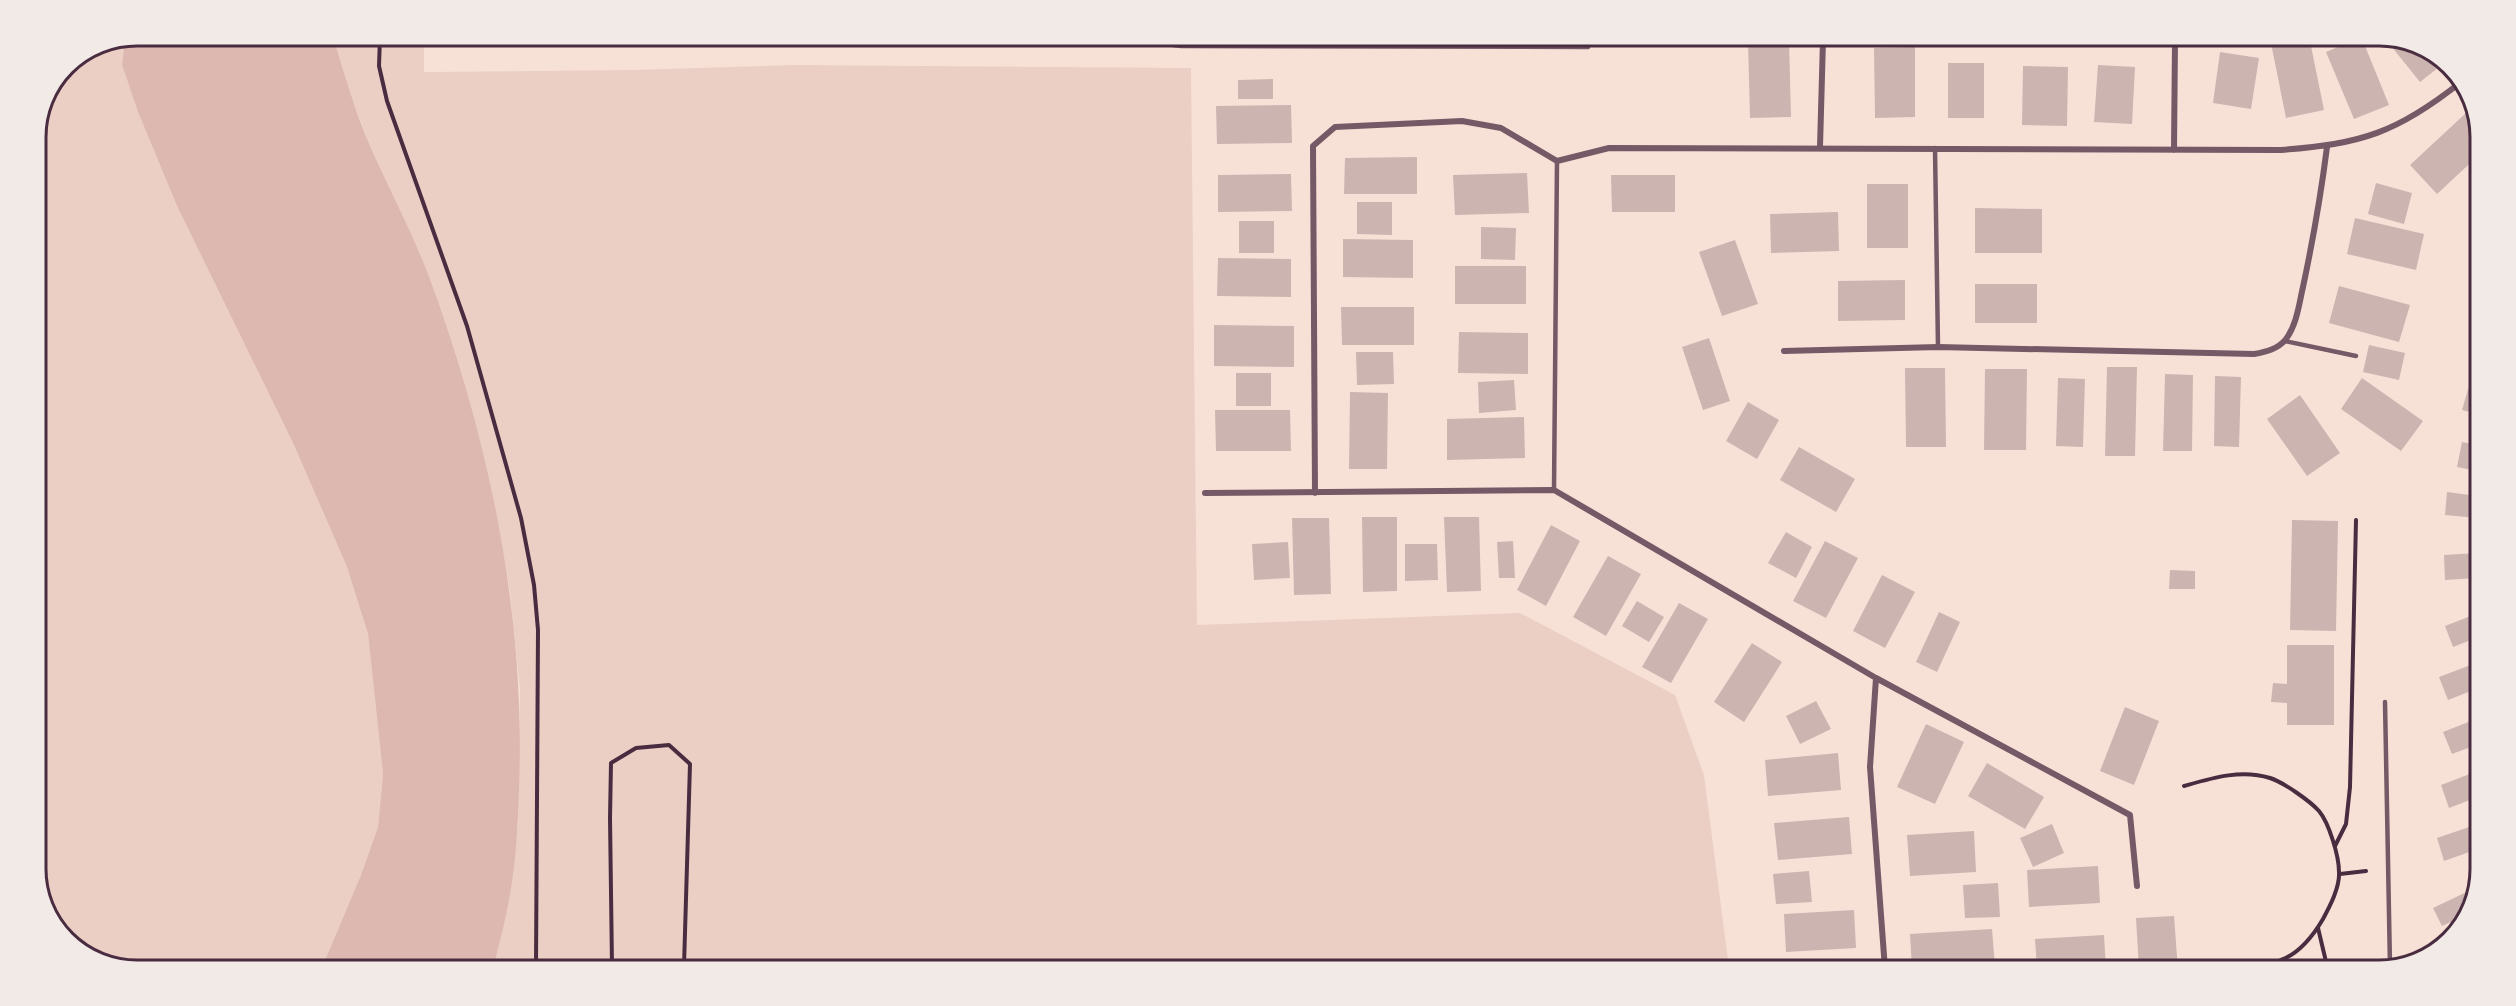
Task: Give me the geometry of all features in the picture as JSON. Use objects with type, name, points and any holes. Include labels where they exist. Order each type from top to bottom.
[{"type":"street","points":[[1820,147],[1823,47]]},
{"type":"street","points":[[2174,150],[2175,47]]},
{"type":"street","points":[[1315,494],[1313,146],[1335,127],[1462,121],[1501,128],[1557,161],[1609,148],[2281,150],[2328,147],[2383,132],[2428,107],[2454,87]]},
{"type":"street","points":[[1784,351],[1938,347],[2254,354],[2270,351],[2285,341],[2292,328],[2318,211],[2328,147]]},
{"type":"street","points":[[1205,493],[1315,494],[1554,490],[1876,678],[2130,815],[2137,886]]},
{"type":"street","points":[[1876,678],[1869,767],[1884,960]]},
{"type":"lane","points":[[1935,148],[1938,347]]},
{"type":"lane","points":[[1554,490],[1557,161]]},
{"type":"lane","points":[[2285,341],[2356,356]]},
{"type":"lane","points":[[2385,702],[2390,959]]},
{"type":"path","points":[[380,47],[379,66],[387,101],[467,326],[521,518],[534,585],[538,630],[536,960]]},
{"type":"path","points":[[2335,847],[2346,824],[2350,787],[2356,520]]},
{"type":"path","points":[[612,960],[611,763],[636,748],[669,745],[690,764],[684,960]]},
{"type":"path","points":[[2184,786],[2235,773],[2271,778],[2320,812],[2335,847],[2340,874],[2331,904],[2318,927],[2303,946],[2280,960]]},
{"type":"path","points":[[2318,927],[2326,960]]},
{"type":"shaded area","points":[[336,47],[424,47],[424,72],[633,70],[794,65],[1191,68],[1197,625],[1520,613],[1675,695],[1704,775],[1728,960],[495,960],[509,899],[518,826],[520,690],[510,592],[499,527],[458,364],[427,272],[369,144]]},
{"type":"shaded area","points":[[336,47],[365,133],[428,274],[450,336],[469,399],[499,527],[516,657],[520,723],[516,844],[509,900],[495,960],[325,960],[361,875],[378,827],[383,774],[368,634],[347,567],[294,445],[177,206],[138,112],[122,65],[124,48]]},
{"type":"shaded area","points":[[124,48],[122,65],[138,112],[177,206],[294,445],[347,567],[368,634],[383,774],[378,827],[361,875],[325,960],[138,960],[120,958],[108,955],[82,941],[65,924],[53,903],[47,874],[48,120],[53,103],[73,73],[103,53]]},
{"type":"building","points":[[1748,47],[1789,47],[1791,117],[1750,118]]},
{"type":"building","points":[[1915,47],[1915,117],[1875,118],[1874,48]]},
{"type":"building","points":[[2272,47],[2311,47],[2324,110],[2286,118]]},
{"type":"building","points":[[2338,47],[2365,47],[2389,105],[2354,119],[2326,52]]},
{"type":"building","points":[[2392,47],[2419,56],[2438,68],[2420,82]]},
{"type":"building","points":[[2220,52],[2259,58],[2251,109],[2213,103]]},
{"type":"building","points":[[1948,63],[1984,63],[1984,118],[1948,118]]},
{"type":"building","points":[[2098,65],[2135,67],[2132,124],[2094,122]]},
{"type":"building","points":[[2023,66],[2068,67],[2067,126],[2022,125]]},
{"type":"building","points":[[1273,79],[1273,99],[1238,99],[1238,80]]},
{"type":"building","points":[[1291,105],[1292,143],[1217,144],[1216,106]]},
{"type":"building","points":[[2466,113],[2469,132],[2469,164],[2437,194],[2410,165]]},
{"type":"building","points":[[1417,157],[1417,194],[1344,194],[1345,158]]},
{"type":"building","points":[[1527,173],[1529,213],[1455,215],[1453,175]]},
{"type":"building","points":[[1291,174],[1292,211],[1218,212],[1218,175]]},
{"type":"building","points":[[1611,175],[1675,175],[1675,212],[1612,212]]},
{"type":"building","points":[[2376,183],[2412,193],[2404,224],[2368,214]]},
{"type":"building","points":[[1867,184],[1908,184],[1908,248],[1867,248]]},
{"type":"building","points":[[1357,202],[1392,202],[1392,235],[1357,234]]},
{"type":"building","points":[[1975,208],[2042,209],[2042,253],[1975,253]]},
{"type":"building","points":[[1838,212],[1839,251],[1771,253],[1770,214]]},
{"type":"building","points":[[2355,218],[2424,234],[2416,270],[2347,254]]},
{"type":"building","points":[[1239,221],[1274,221],[1274,253],[1239,253]]},
{"type":"building","points":[[1481,227],[1516,228],[1515,260],[1481,259]]},
{"type":"building","points":[[1343,239],[1413,240],[1413,278],[1343,277]]},
{"type":"building","points":[[1735,240],[1758,304],[1722,316],[1699,252]]},
{"type":"building","points":[[1218,258],[1291,259],[1291,297],[1217,296]]},
{"type":"building","points":[[1455,266],[1526,266],[1526,304],[1455,304]]},
{"type":"building","points":[[1905,280],[1905,320],[1838,321],[1838,281]]},
{"type":"building","points":[[1975,284],[2037,284],[2037,323],[1975,323]]},
{"type":"building","points":[[2339,286],[2410,305],[2399,342],[2329,323]]},
{"type":"building","points":[[1341,307],[1414,307],[1414,345],[1342,345]]},
{"type":"building","points":[[1214,325],[1294,326],[1294,367],[1214,366]]},
{"type":"building","points":[[1459,332],[1528,333],[1528,374],[1458,373]]},
{"type":"building","points":[[1709,338],[1730,401],[1703,410],[1682,347]]},
{"type":"building","points":[[2369,345],[2405,353],[2399,380],[2363,372]]},
{"type":"building","points":[[1356,352],[1393,352],[1394,384],[1357,385]]},
{"type":"building","points":[[2107,367],[2137,367],[2135,456],[2105,456]]},
{"type":"building","points":[[1905,368],[1945,368],[1946,447],[1906,447]]},
{"type":"building","points":[[1985,369],[2027,369],[2026,450],[1984,450]]},
{"type":"building","points":[[1236,373],[1271,373],[1271,406],[1236,406]]},
{"type":"building","points":[[2165,374],[2193,375],[2192,451],[2163,451]]},
{"type":"building","points":[[2215,376],[2241,377],[2239,447],[2214,446]]},
{"type":"building","points":[[2058,378],[2085,379],[2083,447],[2056,446]]},
{"type":"building","points":[[2362,378],[2423,421],[2401,451],[2341,409]]},
{"type":"building","points":[[1514,380],[1516,410],[1479,413],[1478,382]]},
{"type":"building","points":[[2469,386],[2469,412],[2462,410]]},
{"type":"building","points":[[1350,392],[1388,393],[1387,469],[1349,469]]},
{"type":"building","points":[[2300,395],[2340,453],[2307,476],[2267,419]]},
{"type":"building","points":[[1748,402],[1779,420],[1757,459],[1726,441]]},
{"type":"building","points":[[1215,410],[1290,410],[1291,451],[1216,451]]},
{"type":"building","points":[[1524,417],[1525,458],[1447,460],[1447,419]]},
{"type":"building","points":[[2462,442],[2469,443],[2469,469],[2457,467]]},
{"type":"building","points":[[1799,447],[1855,479],[1836,512],[1780,480]]},
{"type":"building","points":[[2447,492],[2469,495],[2470,517],[2445,515]]},
{"type":"building","points":[[1362,517],[1397,517],[1397,591],[1363,592]]},
{"type":"building","points":[[1444,517],[1479,517],[1481,591],[1447,592]]},
{"type":"building","points":[[1292,518],[1329,518],[1331,594],[1294,595]]},
{"type":"building","points":[[2292,520],[2338,521],[2336,631],[2290,630]]},
{"type":"building","points":[[1551,525],[1580,541],[1546,606],[1517,590]]},
{"type":"building","points":[[1786,532],[1812,547],[1796,578],[1768,563]]},
{"type":"building","points":[[1513,541],[1515,578],[1499,578],[1497,542]]},
{"type":"building","points":[[1825,541],[1858,558],[1826,618],[1793,601]]},
{"type":"building","points":[[1288,542],[1290,578],[1254,580],[1252,544]]},
{"type":"building","points":[[1405,544],[1437,544],[1438,580],[1405,581]]},
{"type":"building","points":[[2470,553],[2470,578],[2445,580],[2444,555]]},
{"type":"building","points":[[1608,556],[1641,574],[1606,636],[1573,617]]},
{"type":"building","points":[[2170,570],[2195,571],[2195,589],[2169,589]]},
{"type":"building","points":[[1882,575],[1915,592],[1885,648],[1853,631]]},
{"type":"building","points":[[1637,601],[1664,617],[1649,642],[1622,626]]},
{"type":"building","points":[[1679,603],[1708,619],[1671,683],[1642,667]]},
{"type":"building","points":[[1939,612],[1960,622],[1937,672],[1916,662]]},
{"type":"building","points":[[2470,616],[2470,640],[2453,647],[2445,626]]},
{"type":"building","points":[[1752,643],[1782,662],[1744,722],[1714,702]]},
{"type":"building","points":[[2287,645],[2334,645],[2334,725],[2287,725],[2287,703],[2271,702],[2273,683],[2287,684]]},
{"type":"building","points":[[2470,665],[2470,691],[2448,700],[2439,677]]},
{"type":"building","points":[[1816,701],[1831,729],[1800,744],[1786,716]]},
{"type":"building","points":[[2125,707],[2159,721],[2134,785],[2100,771]]},
{"type":"building","points":[[2470,721],[2470,747],[2452,754],[2443,732]]},
{"type":"building","points":[[1926,724],[1964,742],[1935,804],[1897,787]]},
{"type":"building","points":[[1838,753],[1841,790],[1768,796],[1765,760]]},
{"type":"building","points":[[1987,763],[2044,797],[2025,829],[1968,796]]},
{"type":"building","points":[[2470,774],[2470,800],[2449,808],[2441,785]]},
{"type":"building","points":[[1849,817],[1852,854],[1778,860],[1774,823]]},
{"type":"building","points":[[2052,824],[2064,853],[2033,867],[2020,838]]},
{"type":"building","points":[[2470,827],[2470,852],[2444,861],[2437,838]]},
{"type":"building","points":[[1974,831],[1976,872],[1910,876],[1907,835]]},
{"type":"building","points":[[2098,866],[2100,903],[2029,907],[2027,870]]},
{"type":"building","points":[[1809,871],[1812,902],[1776,904],[1773,874]]},
{"type":"building","points":[[1998,883],[2000,917],[1965,918],[1963,885]]},
{"type":"building","points":[[2466,892],[2452,921],[2442,926],[2433,908]]},
{"type":"building","points":[[1854,910],[1856,948],[1786,952],[1784,914]]},
{"type":"building","points":[[2174,916],[2177,960],[2138,960],[2136,918]]},
{"type":"building","points":[[1992,929],[1995,960],[1911,960],[1910,934]]},
{"type":"building","points":[[2104,935],[2105,960],[2036,960],[2035,939]]}]
